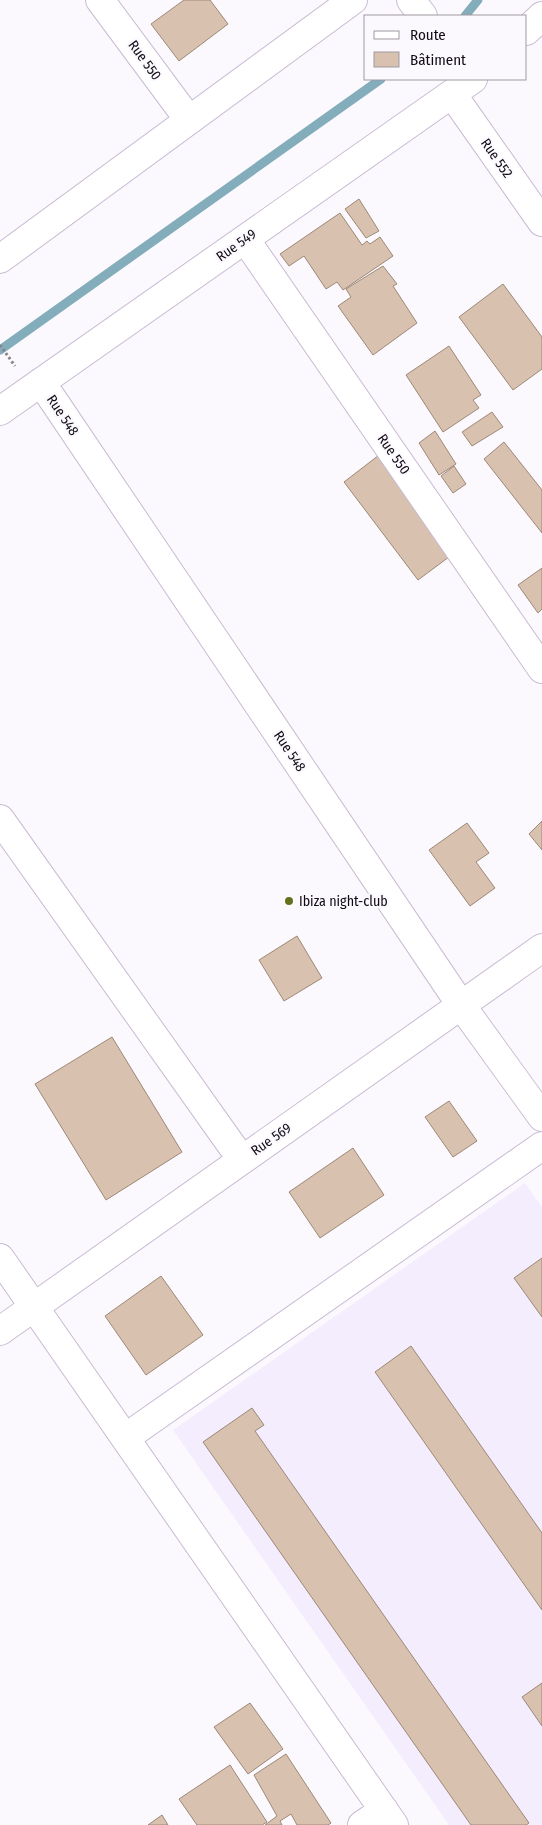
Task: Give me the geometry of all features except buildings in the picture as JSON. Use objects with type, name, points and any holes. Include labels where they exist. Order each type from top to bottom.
[{"type":"street","name":"Rue 550","points":[[100,0],[189,120]]},
{"type":"street","points":[[0,259],[353,0]]},
{"type":"street","points":[[411,0],[422,15]]},
{"type":"street","points":[[527,30],[542,16]]},
{"type":"street","name":"Rue 552","points":[[466,83],[542,222]]},
{"type":"street","name":"Rue 549","points":[[0,411],[466,83]]},
{"type":"street","name":"Rue 550","points":[[245,239],[542,669]]},
{"type":"street","name":"Rue 548","points":[[41,382],[461,1004],[542,1117]]},
{"type":"street","points":[[0,819],[242,1160]]},
{"type":"street","name":"Rue 569","points":[[0,1331],[542,948]]},
{"type":"street","points":[[125,1438],[542,1146]]},
{"type":"street","points":[[0,1258],[389,1817],[362,1825]]},
{"type":"path","points":[[0,345],[10,359]]},
{"type":"shaded area","points":[[525,1183],[542,1207],[542,1825],[449,1825],[173,1430]]},
{"type":"waterway","points":[[466,15],[478,0]]},
{"type":"waterway","points":[[0,350],[380,80]]},
{"type":"place","name":"Ibiza night-club","points":[[289,901]]}]
